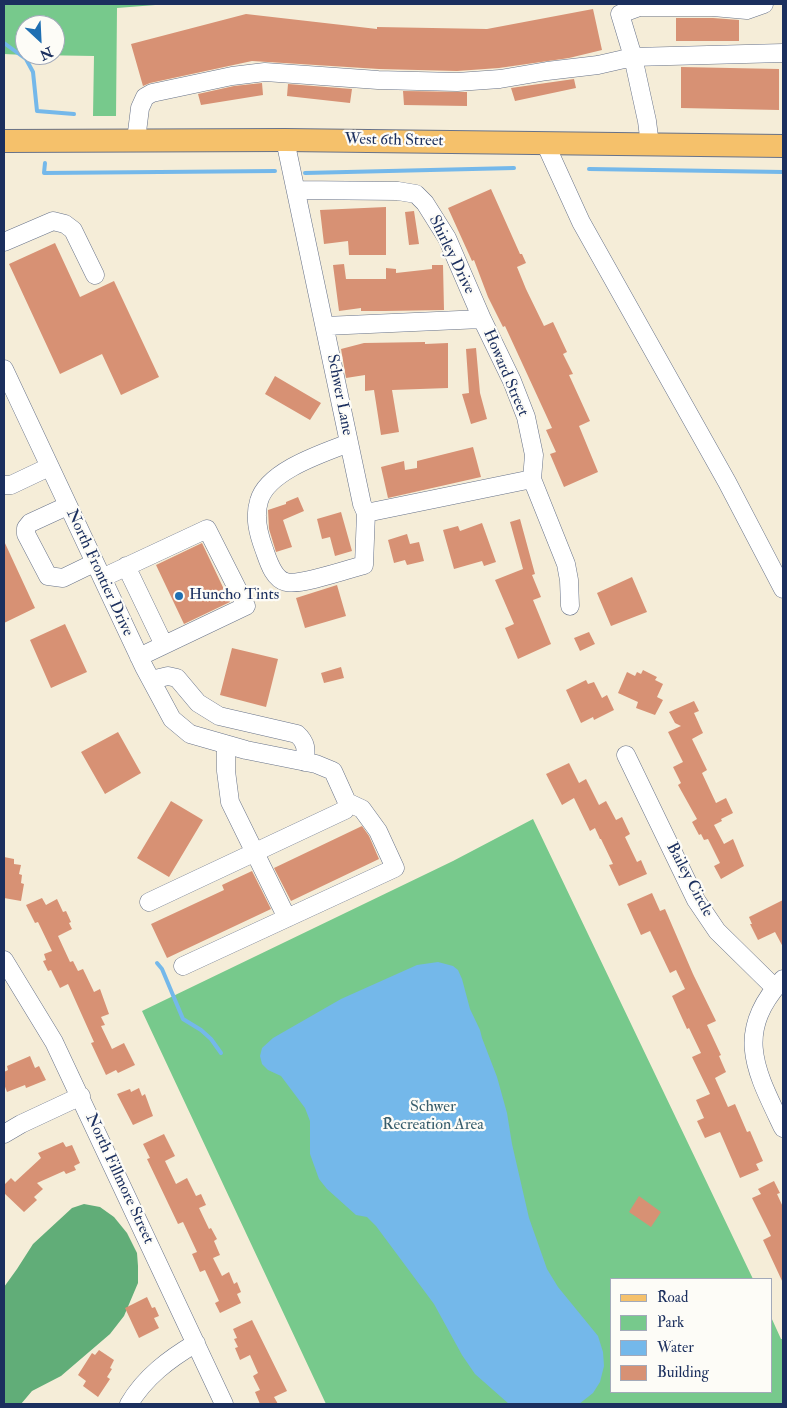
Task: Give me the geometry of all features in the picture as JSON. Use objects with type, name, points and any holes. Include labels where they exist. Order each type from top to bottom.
[{"type":"main road","name":"West 6th Street","points":[[4,141],[285,140],[783,146]]},
{"type":"street","points":[[650,145],[647,121],[633,57],[618,9],[639,7],[713,7],[748,10],[764,4]]},
{"type":"street","points":[[136,140],[140,108],[145,97],[152,92],[232,76],[265,72],[378,80],[457,82],[500,79],[598,65],[633,57],[783,53]]},
{"type":"street","name":"Schwer Lane","points":[[285,140],[349,443],[304,461],[284,472],[266,487],[259,499],[256,517],[260,537],[268,560],[277,577],[287,583],[314,579],[364,565],[366,513]]},
{"type":"street","points":[[545,143],[581,222],[727,482],[783,589]]},
{"type":"street","name":"Shirley Drive","points":[[296,190],[398,191],[416,194],[425,202],[447,238],[482,319]]},
{"type":"street","points":[[4,242],[53,221],[65,224],[73,230],[95,275]]},
{"type":"street","name":"Howard Street","points":[[325,326],[482,319],[512,381],[526,417],[534,455],[532,479],[566,564],[570,606]]},
{"type":"street","name":"North Frontier Drive","points":[[4,369],[9,394],[49,467],[139,657],[172,719],[190,734],[305,762],[333,771],[347,802]]},
{"type":"street","points":[[349,443],[362,504],[366,513],[532,479]]},
{"type":"street","points":[[4,485],[11,485],[49,467]]},
{"type":"street","points":[[67,506],[30,523],[26,528],[26,534],[48,576],[63,578],[126,566],[207,529],[246,606],[139,657]]},
{"type":"street","points":[[126,566],[164,645]]},
{"type":"street","points":[[151,680],[168,676],[177,678],[198,703],[219,716],[297,734],[306,747],[305,762]]},
{"type":"street","points":[[226,744],[226,771],[230,802],[287,918]]},
{"type":"street","name":"Bailey Circle","points":[[626,755],[696,900],[722,936],[779,983]]},
{"type":"street","points":[[149,902],[345,810],[347,802],[362,809],[378,831],[395,868],[183,966]]},
{"type":"street","name":"North Fillmore Street","points":[[4,960],[54,1042],[81,1096],[224,1404]]},
{"type":"street","points":[[779,983],[763,1004],[754,1026],[754,1050],[759,1075],[783,1128]]},
{"type":"street","points":[[4,1134],[81,1096]]},
{"type":"street","points":[[129,1404],[141,1387],[163,1364],[176,1354],[196,1344]]},
{"type":"green space","points":[[4,4],[168,4],[117,8],[116,116],[93,116],[94,56],[65,56],[65,15],[15,15],[15,55],[4,54]]},
{"type":"green space","name":"Schwer Recreation Area","points":[[533,819],[753,1278],[610,1278],[610,1393],[772,1393],[772,1319],[781,1339],[783,1339],[783,1404],[326,1404],[142,1011],[453,861]]},
{"type":"green space","points":[[84,1204],[100,1207],[114,1217],[127,1233],[137,1253],[138,1283],[124,1316],[110,1334],[61,1376],[32,1391],[21,1404],[4,1404],[4,1287],[33,1244],[72,1208]]},
{"type":"water","points":[[438,962],[453,966],[458,970],[470,1009],[480,1030],[497,1077],[507,1113],[529,1218],[547,1269],[558,1287],[598,1336],[603,1352],[604,1366],[600,1382],[593,1393],[579,1404],[509,1404],[475,1374],[462,1355],[434,1304],[376,1226],[367,1217],[356,1215],[327,1189],[319,1179],[310,1154],[310,1121],[305,1108],[281,1076],[268,1070],[262,1064],[260,1056],[262,1048],[273,1038],[341,999],[417,965]]},
{"type":"building","points":[[593,9],[602,50],[569,58],[499,68],[457,71],[379,69],[252,61],[143,86],[131,44],[246,14],[377,29],[377,27],[487,29]]},
{"type":"building","points":[[676,18],[739,20],[739,41],[676,41]]},
{"type":"building","points":[[681,67],[779,69],[779,110],[681,108]]},
{"type":"building","points":[[574,79],[576,88],[515,101],[511,88]]},
{"type":"building","points":[[262,83],[263,95],[201,105],[198,94],[234,86]]},
{"type":"building","points":[[288,84],[352,89],[350,103],[287,96]]},
{"type":"building","points":[[403,91],[467,92],[467,106],[404,105]]},
{"type":"building","points":[[491,189],[520,254],[522,254],[526,263],[517,267],[526,289],[544,326],[553,322],[567,352],[563,354],[573,374],[569,375],[590,421],[579,426],[598,472],[564,487],[550,454],[556,452],[546,430],[552,428],[505,326],[503,327],[488,297],[474,260],[472,261],[448,208]]},
{"type":"building","points":[[386,207],[386,255],[349,255],[348,241],[324,244],[320,210]]},
{"type":"building","points":[[414,211],[419,244],[409,245],[405,212]]},
{"type":"building","points":[[55,243],[80,297],[114,281],[159,377],[121,395],[102,354],[60,374],[9,264]]},
{"type":"building","points":[[344,264],[346,279],[386,279],[386,268],[396,269],[396,273],[432,269],[432,265],[443,265],[444,310],[361,311],[361,308],[339,311],[333,265]]},
{"type":"building","points":[[425,342],[425,344],[448,343],[448,388],[392,390],[399,432],[381,435],[374,390],[365,391],[365,375],[346,378],[341,349],[364,343]]},
{"type":"building","points":[[476,348],[480,393],[487,419],[471,424],[462,394],[469,393],[466,349]]},
{"type":"building","points":[[275,376],[321,403],[310,420],[265,394]]},
{"type":"building","points":[[473,447],[481,477],[388,498],[381,467],[404,461],[405,470],[417,468],[417,461]]},
{"type":"building","points":[[298,497],[304,511],[283,520],[292,547],[276,552],[269,529],[268,510],[286,504],[286,502]]},
{"type":"building","points":[[341,512],[352,551],[335,556],[330,537],[322,539],[317,519]]},
{"type":"building","points":[[520,519],[535,574],[532,575],[541,597],[533,600],[551,644],[518,659],[505,628],[514,624],[495,580],[523,569],[510,522]]},
{"type":"building","points":[[482,523],[496,562],[484,566],[482,561],[454,569],[443,530],[458,526],[460,531]]},
{"type":"building","points":[[407,534],[410,544],[419,542],[424,561],[407,565],[405,560],[394,563],[388,540]]},
{"type":"building","points":[[4,541],[35,608],[4,623]]},
{"type":"building","points":[[202,543],[230,602],[184,624],[156,565]]},
{"type":"building","points":[[632,577],[647,612],[611,626],[597,593]]},
{"type":"building","points":[[337,585],[346,616],[305,628],[296,598]]},
{"type":"building","points":[[65,624],[87,672],[51,688],[30,640]]},
{"type":"building","points":[[589,632],[595,644],[580,651],[574,638]]},
{"type":"building","points":[[232,648],[278,659],[266,707],[220,695]]},
{"type":"building","points":[[341,667],[344,678],[324,683],[321,673]]},
{"type":"building","points":[[643,670],[657,677],[655,680],[663,684],[657,697],[663,700],[655,715],[636,708],[638,702],[618,693],[627,672],[635,676],[637,672],[641,674]]},
{"type":"building","points":[[586,680],[588,684],[594,682],[602,698],[607,695],[614,710],[594,720],[593,717],[581,723],[566,690]]},
{"type":"building","points":[[694,701],[699,711],[694,713],[703,733],[692,739],[707,770],[702,773],[716,803],[726,798],[733,813],[714,825],[724,844],[733,839],[744,866],[721,879],[714,866],[720,863],[708,839],[704,840],[701,834],[699,835],[692,822],[697,819],[678,785],[681,783],[673,767],[683,762],[668,732],[681,726],[675,723],[669,712]]},
{"type":"building","points":[[118,732],[141,773],[105,794],[81,752]]},
{"type":"building","points":[[569,763],[579,783],[586,779],[599,805],[606,801],[616,820],[622,817],[630,834],[625,837],[637,862],[641,860],[647,874],[619,886],[609,865],[613,864],[601,839],[595,828],[590,831],[574,798],[562,805],[546,774]]},
{"type":"building","points":[[171,801],[203,820],[169,877],[137,858]]},
{"type":"building","points":[[362,826],[369,836],[379,859],[291,901],[274,868]]},
{"type":"building","points":[[4,857],[14,859],[14,864],[21,865],[19,874],[22,875],[21,883],[24,884],[21,901],[4,898]]},
{"type":"building","points":[[252,871],[271,909],[167,958],[151,924],[224,890],[222,885]]},
{"type":"building","points":[[652,893],[660,911],[665,909],[716,1021],[707,1025],[721,1055],[719,1056],[726,1072],[715,1078],[728,1107],[735,1104],[747,1132],[750,1131],[763,1161],[756,1164],[759,1170],[740,1178],[720,1132],[705,1138],[697,1121],[704,1118],[696,1100],[710,1094],[692,1057],[701,1053],[689,1028],[687,1029],[672,996],[685,989],[676,970],[670,973],[650,931],[641,935],[627,904]]},
{"type":"building","points":[[42,898],[46,905],[57,899],[63,912],[66,911],[72,929],[58,936],[70,962],[73,961],[78,971],[83,969],[94,992],[100,989],[109,1014],[101,1017],[105,1025],[101,1026],[112,1049],[124,1043],[135,1065],[118,1073],[116,1070],[106,1075],[91,1043],[94,1042],[68,984],[60,988],[51,970],[48,971],[43,961],[46,960],[44,954],[52,951],[38,922],[35,923],[26,905]]},
{"type":"building","points":[[783,900],[783,947],[775,932],[758,940],[750,924],[752,924],[749,917]]},
{"type":"building","points":[[30,1056],[35,1068],[39,1066],[46,1080],[26,1088],[25,1085],[7,1092],[4,1084],[4,1072],[8,1070],[7,1066]]},
{"type":"building","points":[[139,1088],[142,1096],[145,1094],[153,1116],[133,1125],[117,1094],[130,1089],[131,1092]]},
{"type":"building","points":[[164,1134],[175,1156],[165,1161],[176,1184],[187,1178],[196,1196],[201,1194],[206,1205],[199,1208],[209,1229],[211,1228],[217,1239],[214,1241],[220,1255],[213,1258],[222,1276],[229,1272],[234,1284],[237,1282],[241,1292],[237,1294],[241,1303],[220,1313],[215,1303],[219,1301],[205,1270],[200,1272],[192,1254],[197,1252],[183,1222],[178,1224],[147,1159],[150,1158],[143,1144]]},
{"type":"building","points":[[63,1142],[66,1147],[72,1145],[80,1163],[74,1166],[76,1170],[66,1174],[64,1171],[37,1183],[43,1189],[34,1197],[37,1200],[24,1212],[4,1193],[4,1185],[11,1178],[15,1182],[41,1158],[38,1153]]},
{"type":"building","points":[[774,1181],[780,1193],[777,1194],[783,1207],[783,1283],[763,1240],[771,1236],[752,1198],[761,1194],[758,1189]]},
{"type":"building","points":[[639,1196],[661,1212],[651,1227],[629,1212]]},
{"type":"building","points":[[147,1297],[152,1308],[155,1307],[159,1316],[154,1318],[159,1328],[139,1338],[125,1308]]},
{"type":"building","points":[[252,1320],[287,1391],[274,1397],[278,1404],[260,1404],[255,1392],[260,1390],[253,1376],[258,1373],[250,1355],[240,1360],[235,1348],[238,1347],[234,1339],[237,1338],[233,1329]]},
{"type":"building","points":[[99,1350],[114,1360],[110,1368],[112,1369],[107,1377],[110,1379],[98,1397],[83,1386],[86,1381],[78,1375],[92,1353],[95,1355]]},
{"type":"waterway","points":[[4,43],[26,59],[33,72],[37,111],[74,114]]},
{"type":"waterway","points":[[45,163],[44,173],[275,171]]},
{"type":"waterway","points":[[305,173],[514,168]]},
{"type":"waterway","points":[[589,169],[783,172]]},
{"type":"waterway","points":[[157,963],[162,969],[183,1019],[201,1030],[211,1039],[221,1053]]},
{"type":"place","name":"Huncho Tints","points":[[179,596]]}]
